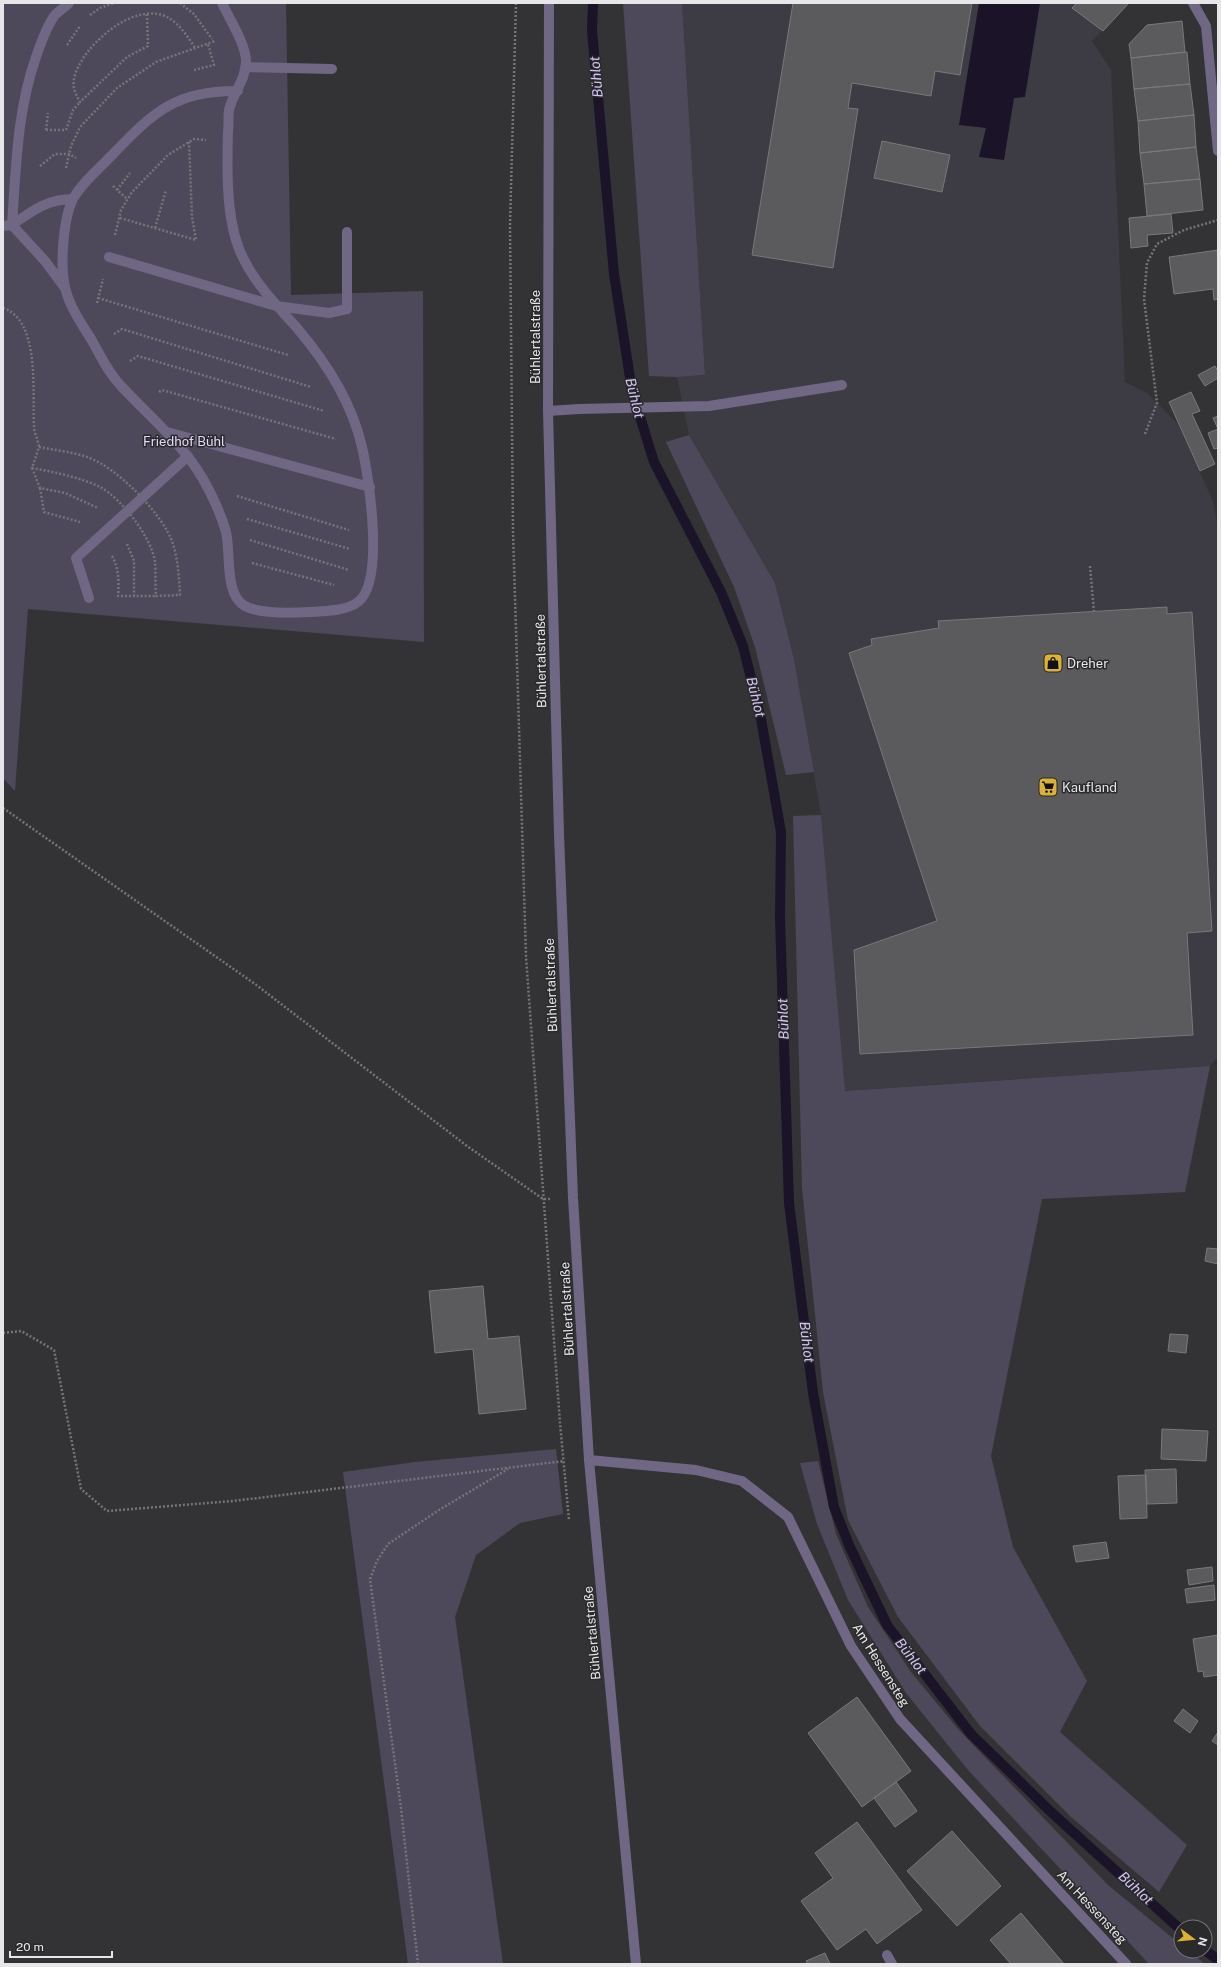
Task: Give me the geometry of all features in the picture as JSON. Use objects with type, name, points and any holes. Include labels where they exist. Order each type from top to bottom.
[{"type":"street","points":[[7,225],[22,110],[31,72],[42,40],[56,15],[69,3]]},
{"type":"street","points":[[7,225],[45,261],[65,288],[79,320],[105,366],[188,456],[207,487],[218,510],[226,533],[234,596],[245,606],[275,613],[314,612],[347,607],[359,602],[365,594],[370,576],[373,556],[373,537],[370,487],[355,420],[344,397],[325,366],[307,341],[276,306],[256,279],[238,247],[231,209],[228,177],[230,108],[244,80],[247,59],[236,31],[222,3]]},
{"type":"street","name":"Bühlertalstraße","points":[[549,3],[548,411],[559,834],[573,1198],[589,1460],[636,1964]]},
{"type":"street","points":[[1193,3],[1206,26],[1218,151]]},
{"type":"street","points":[[245,67],[332,69]]},
{"type":"street","points":[[65,288],[63,252],[66,222],[73,199],[118,149],[148,119],[168,105],[189,96],[213,90],[238,91]]},
{"type":"street","points":[[7,225],[34,209],[58,199],[73,199]]},
{"type":"street","points":[[109,257],[276,306],[329,313],[347,309],[347,232]]},
{"type":"street","points":[[548,411],[709,406],[842,385]]},
{"type":"street","points":[[166,432],[370,487]]},
{"type":"street","points":[[89,598],[76,558],[188,456]]},
{"type":"street","name":"Am Hessensteg","points":[[589,1460],[696,1470],[742,1481],[788,1517],[851,1646],[900,1719],[1126,1964]]},
{"type":"path","points":[[86,20],[100,8],[114,3]]},
{"type":"path","points":[[180,3],[194,14],[214,41]]},
{"type":"path","points":[[19,136],[46,130],[66,130],[72,110],[127,57],[148,46],[147,14]]},
{"type":"path","points":[[80,102],[75,93],[74,80],[80,63],[89,49],[116,26],[129,19],[147,14],[166,16],[187,36],[195,48]]},
{"type":"path","points":[[66,47],[81,25]]},
{"type":"path","points":[[58,199],[71,146],[80,127],[117,88],[156,62],[214,41],[236,31]]},
{"type":"path","points":[[46,130],[48,107]]},
{"type":"path","points":[[79,320],[95,312],[121,210],[132,192],[168,155],[194,139],[208,140],[207,147]]},
{"type":"path","points":[[120,218],[196,240],[192,216],[189,142]]},
{"type":"path","points":[[155,228],[166,190]]},
{"type":"path","points":[[1145,434],[1157,403],[1144,299],[1147,263],[1157,244],[1184,230],[1218,220]]},
{"type":"path","points":[[98,298],[325,366]]},
{"type":"path","points":[[3,308],[11,310],[20,322],[28,339],[33,356],[35,385],[34,428],[39,447]]},
{"type":"path","points":[[95,346],[122,329],[344,397]]},
{"type":"path","points":[[112,375],[138,356],[355,420]]},
{"type":"path","points":[[141,406],[162,390],[362,446]]},
{"type":"path","points":[[207,487],[373,537]]},
{"type":"path","points":[[218,510],[373,556]]},
{"type":"path","points":[[226,533],[370,576]]},
{"type":"path","points":[[229,556],[365,594]]},
{"type":"path","points":[[1090,566],[1094,612]]},
{"type":"path","points":[[3,808],[255,984],[467,1146],[543,1199],[573,1198]]},
{"type":"path","points":[[3,1333],[21,1331],[54,1350],[81,1489],[106,1511],[233,1501],[510,1467],[589,1460]]},
{"type":"path","points":[[418,1964],[401,1808],[370,1579],[377,1561],[388,1544],[439,1510],[510,1467]]},
{"type":"shaded area","points":[[682,3],[1129,3],[1092,41],[1111,70],[1125,382],[1147,393],[1178,424],[1213,501],[1218,527],[1218,1057],[1210,1066],[844,1091],[821,815],[794,659],[775,583],[689,435],[677,377],[705,375]]},
{"type":"shaded area","points":[[979,3],[1040,3],[1025,97],[1014,98],[1004,160],[979,157],[986,128],[959,125]]},
{"type":"green space","name":"Friedhof Bühl","points":[[3,3],[286,3],[291,295],[423,291],[424,642],[28,609],[15,791],[3,778]]},
{"type":"green space","points":[[623,3],[682,3],[705,375],[677,377],[649,376]]},
{"type":"green space","points":[[689,435],[775,583],[794,659],[814,772],[786,775],[755,647],[734,587],[666,442]]},
{"type":"green space","points":[[821,815],[845,1091],[1210,1066],[1185,1192],[1042,1199],[991,1456],[1013,1547],[1087,1681],[1060,1732],[1187,1845],[1159,1892],[1071,1817],[980,1726],[898,1617],[848,1520],[823,1392],[802,1188],[793,816]]},
{"type":"green space","points":[[556,1449],[563,1514],[520,1523],[476,1555],[455,1617],[503,1964],[408,1964],[343,1472],[415,1462]]},
{"type":"green space","points":[[818,1461],[836,1534],[868,1607],[911,1672],[958,1729],[1108,1885],[1173,1938],[1173,1959],[1199,1959],[1205,1964],[1149,1964],[968,1770],[906,1693],[848,1600],[817,1524],[800,1463]]},
{"type":"building","points":[[793,3],[972,3],[960,75],[935,71],[931,96],[852,83],[848,108],[858,109],[833,268],[752,255]]},
{"type":"building","points":[[1077,3],[1129,3],[1103,31],[1072,8]]},
{"type":"building","points":[[1182,21],[1185,52],[1131,58],[1129,44],[1147,25]]},
{"type":"building","points":[[1187,52],[1190,84],[1134,89],[1131,58]]},
{"type":"building","points":[[1190,84],[1194,115],[1138,121],[1134,89]]},
{"type":"building","points":[[1194,115],[1196,147],[1140,153],[1138,121]]},
{"type":"building","points":[[882,141],[950,155],[942,192],[874,178]]},
{"type":"building","points":[[1196,147],[1200,179],[1144,184],[1140,153]]},
{"type":"building","points":[[1200,179],[1203,210],[1147,216],[1144,184]]},
{"type":"building","points":[[1171,214],[1173,233],[1147,235],[1148,246],[1131,248],[1129,218]]},
{"type":"building","points":[[1218,250],[1218,299],[1214,300],[1213,289],[1174,294],[1169,257]]},
{"type":"building","points":[[1215,366],[1218,371],[1218,378],[1205,386],[1198,375]]},
{"type":"building","points":[[1191,392],[1200,411],[1192,414],[1215,464],[1200,471],[1169,402]]},
{"type":"building","points":[[1218,416],[1218,429],[1213,418]]},
{"type":"building","points":[[1218,429],[1218,448],[1214,449],[1208,433]]},
{"type":"building","name":"Kaufland","points":[[1167,607],[1167,614],[1192,612],[1212,931],[1187,933],[1193,1035],[860,1054],[854,950],[937,921],[849,653],[872,645],[871,639],[939,628],[938,621]]},
{"type":"building","points":[[1207,1248],[1218,1249],[1218,1264],[1205,1261]]},
{"type":"building","points":[[483,1286],[488,1339],[519,1336],[526,1409],[479,1414],[473,1349],[435,1353],[429,1291]]},
{"type":"building","points":[[1170,1334],[1188,1335],[1186,1353],[1168,1351]]},
{"type":"building","points":[[1162,1429],[1208,1431],[1206,1461],[1161,1459]]},
{"type":"building","points":[[1176,1469],[1177,1503],[1147,1504],[1145,1470]]},
{"type":"building","points":[[1146,1475],[1147,1518],[1120,1519],[1118,1476]]},
{"type":"building","points":[[1106,1542],[1109,1558],[1076,1562],[1073,1546]]},
{"type":"building","points":[[1212,1567],[1213,1581],[1189,1585],[1187,1570]]},
{"type":"building","points":[[1214,1585],[1215,1600],[1187,1603],[1185,1589]]},
{"type":"building","points":[[1218,1635],[1218,1675],[1204,1677],[1203,1671],[1198,1672],[1193,1639]]},
{"type":"building","points":[[857,1697],[911,1771],[862,1807],[808,1733]]},
{"type":"building","points":[[1183,1709],[1198,1721],[1190,1733],[1174,1721]]},
{"type":"building","points":[[1218,1732],[1218,1745],[1212,1741]]},
{"type":"building","points":[[896,1782],[917,1811],[895,1827],[874,1798]]},
{"type":"building","points":[[857,1822],[922,1910],[877,1944],[866,1929],[837,1950],[801,1901],[833,1878],[815,1853]]},
{"type":"building","points":[[952,1831],[1001,1886],[957,1926],[907,1871]]},
{"type":"building","points":[[1021,1913],[1064,1964],[1011,1964],[990,1940]]},
{"type":"building","points":[[825,1953],[830,1964],[808,1964],[806,1961]]},
{"type":"waterway","name":"Bühlot","points":[[593,3],[592,31],[614,274],[632,391],[654,462],[721,592],[743,646],[761,719],[781,832],[780,918],[789,1203],[813,1393],[834,1507],[849,1545],[887,1625],[971,1734],[1051,1812],[1173,1923]]},
{"type":"waterway","name":"Bühlot","points":[[1213,1956],[1218,1960]]},
{"type":"place","name":"Dreher","points":[[1053,663]]},
{"type":"place","name":"Kaufland","points":[[1048,787]]}]
